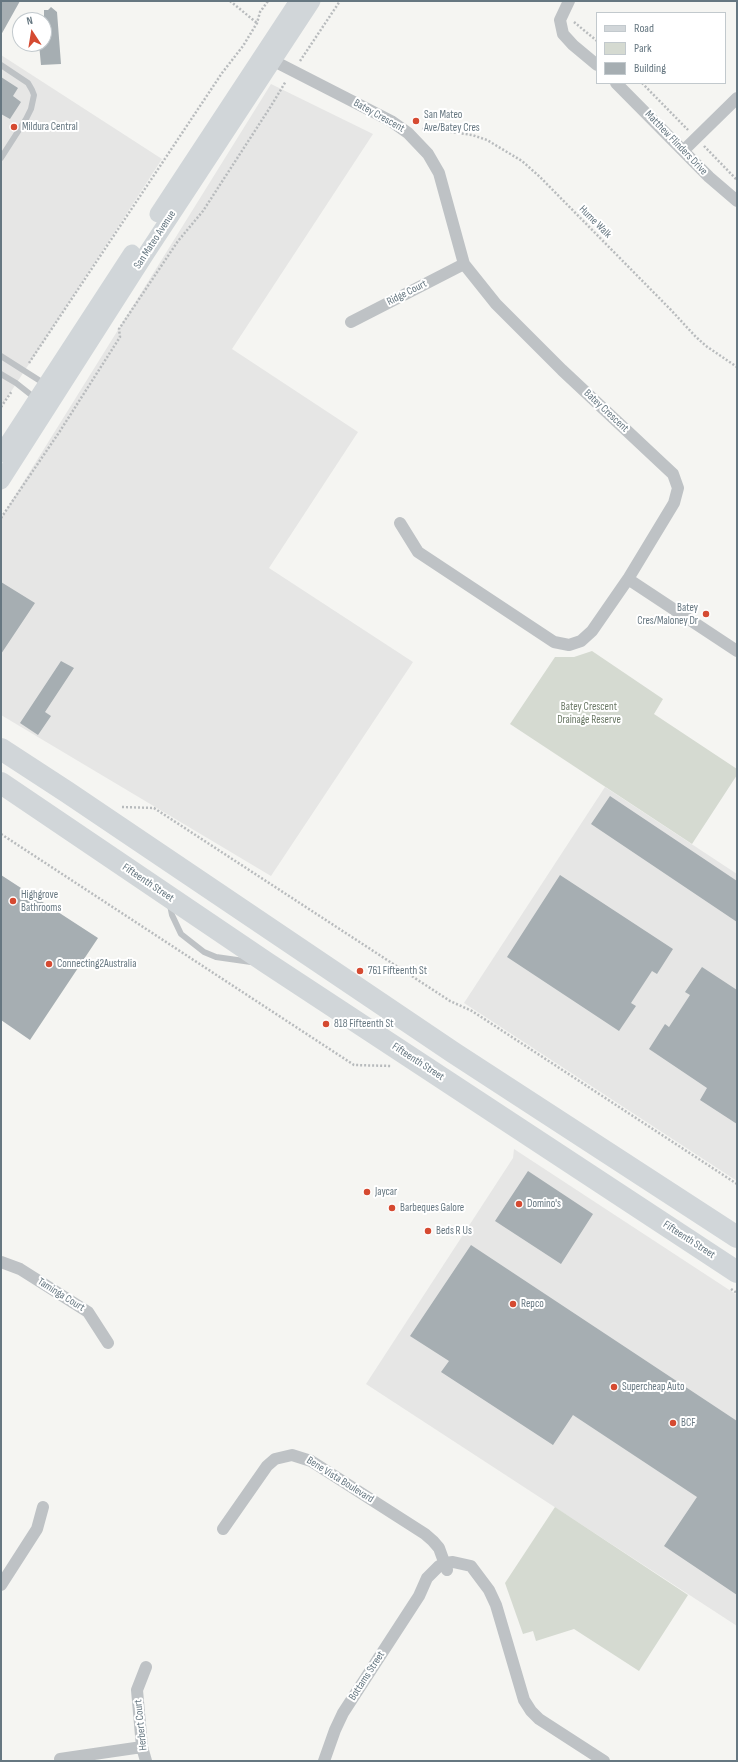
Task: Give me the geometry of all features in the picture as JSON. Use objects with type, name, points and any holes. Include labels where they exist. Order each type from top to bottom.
[{"type":"highway","points":[[1,749],[354,986],[737,1236]]},
{"type":"highway","name":"Fifteenth Street","points":[[1,783],[168,897],[560,1156],[734,1280]]},
{"type":"highway","points":[[49,816],[67,792]]},
{"type":"highway","points":[[560,1156],[575,1131]]},
{"type":"street","name":"San Mateo Avenue","points":[[1,481],[146,254],[268,58],[298,1]]},
{"type":"street","name":"San Mateo Avenue","points":[[1,454],[36,399],[268,58],[312,1]]},
{"type":"street","points":[[569,1],[560,20],[563,34],[573,45],[596,64]]},
{"type":"street","name":"Batey Crescent","points":[[268,58],[297,69],[392,121],[408,133],[428,154],[439,173],[464,264],[496,304],[551,359],[673,474],[678,488],[674,503],[628,579],[592,631],[581,641],[569,646],[554,642],[418,552],[400,523]]},
{"type":"street","name":"Matthew Flinders Drive","points":[[617,84],[684,150],[709,177],[737,201]]},
{"type":"street","points":[[684,150],[737,98]]},
{"type":"street","name":"Ridge Court","points":[[351,322],[464,264]]},
{"type":"street","points":[[628,579],[737,651]]},
{"type":"street","name":"Taminga Court","points":[[1,1262],[20,1269],[88,1312],[108,1343]]},
{"type":"street","name":"Bene Vista Boulevard","points":[[223,1529],[267,1466],[275,1459],[292,1455],[312,1461],[424,1534],[439,1548],[446,1567]]},
{"type":"street","points":[[1,1585],[38,1530],[43,1507]]},
{"type":"street","points":[[446,1567],[461,1570],[482,1581],[496,1605],[527,1706],[539,1719],[604,1761]]},
{"type":"street","name":"Bottams Street","points":[[324,1761],[343,1713],[419,1596],[446,1567]]},
{"type":"street","name":"Herbert Court","points":[[146,1666],[138,1690],[142,1747],[146,1761]]},
{"type":"street","points":[[60,1759],[142,1747]]},
{"type":"lane","points":[[1,65],[28,83],[34,95],[31,109],[26,120],[1,158]]},
{"type":"lane","points":[[1,356],[46,385]]},
{"type":"lane","points":[[1,374],[16,383],[36,399]]},
{"type":"path","points":[[230,1],[257,23]]},
{"type":"path","points":[[30,361],[222,73],[243,46],[257,23],[260,12],[268,1]]},
{"type":"path","points":[[1,518],[60,431],[120,337],[119,329],[178,241],[203,211],[340,1]]},
{"type":"path","points":[[562,13],[596,40]]},
{"type":"path","points":[[297,69],[300,62]]},
{"type":"path","points":[[643,84],[737,180]]},
{"type":"path","name":"Hume Walk","points":[[420,129],[472,135],[486,140],[522,161],[540,177],[695,336],[706,346],[737,367]]},
{"type":"path","points":[[120,807],[154,808],[450,1001],[472,1011],[737,1184]]},
{"type":"path","points":[[1,834],[354,1066],[392,1066],[398,1070]]},
{"type":"path","points":[[734,1280],[737,1293]]},
{"type":"shaded area","points":[[1,55],[162,159],[1,407]]},
{"type":"shaded area","points":[[271,84],[373,134],[232,349],[358,432],[269,568],[413,662],[271,876],[1,715],[1,518]]},
{"type":"shaded area","points":[[605,787],[737,874],[737,1181],[464,1003]]},
{"type":"shaded area","points":[[514,1149],[737,1295],[737,1626],[366,1384],[513,1158]]},
{"type":"green space","name":"Batey Crescent Drainage Reserve","points":[[592,651],[663,699],[654,714],[737,769],[737,775],[692,844],[510,724],[555,657],[574,657]]},
{"type":"green space","points":[[555,1507],[688,1595],[639,1671],[574,1629],[536,1641],[533,1631],[523,1634],[505,1583]]},
{"type":"building","points":[[1,1],[20,1],[14,12],[12,12],[12,15],[1,35]]},
{"type":"building","points":[[51,7],[57,12],[61,64],[41,65],[40,52],[52,52],[52,12],[44,12],[44,10],[48,10]]},
{"type":"building","points":[[1,77],[18,88],[13,96],[21,102],[10,119],[1,114]]},
{"type":"building","points":[[1,582],[35,603],[1,654]]},
{"type":"building","points":[[61,661],[74,668],[45,712],[51,716],[38,735],[20,723]]},
{"type":"building","points":[[610,796],[737,881],[737,922],[591,824]]},
{"type":"building","name":"Connecting2Australia","points":[[1,875],[98,938],[30,1040],[1,1020]]},
{"type":"building","points":[[560,875],[673,949],[657,974],[652,971],[631,1003],[636,1006],[619,1031],[507,957]]},
{"type":"building","points":[[702,967],[737,990],[737,1124],[700,1100],[707,1088],[649,1049],[665,1024],[669,1027],[690,995],[685,992]]},
{"type":"building","points":[[528,1171],[593,1214],[561,1264],[495,1221]]},
{"type":"building","points":[[471,1245],[737,1421],[737,1595],[664,1546],[697,1497],[573,1415],[553,1445],[441,1372],[449,1361],[410,1336]]},
{"type":"place","name":"San Mateo Ave/Batey Cres","points":[[416,121]]},
{"type":"place","name":"Mildura Central","points":[[14,127]]},
{"type":"place","name":"Batey Cres/Maloney Dr","points":[[706,614]]},
{"type":"place","name":"Highgrove Bathrooms","points":[[13,901]]},
{"type":"place","name":"Connecting2Australia","points":[[49,964]]},
{"type":"place","name":"761 Fifteenth St","points":[[360,971]]},
{"type":"place","name":"818 Fifteenth St","points":[[326,1024]]},
{"type":"place","name":"Jaycar","points":[[367,1192]]},
{"type":"place","name":"Domino's","points":[[519,1204]]},
{"type":"place","name":"Barbeques Galore","points":[[392,1208]]},
{"type":"place","name":"Beds R Us","points":[[428,1231]]},
{"type":"place","name":"Repco","points":[[513,1304]]},
{"type":"place","name":"Supercheap Auto","points":[[614,1387]]},
{"type":"place","name":"BCF","points":[[673,1423]]}]
